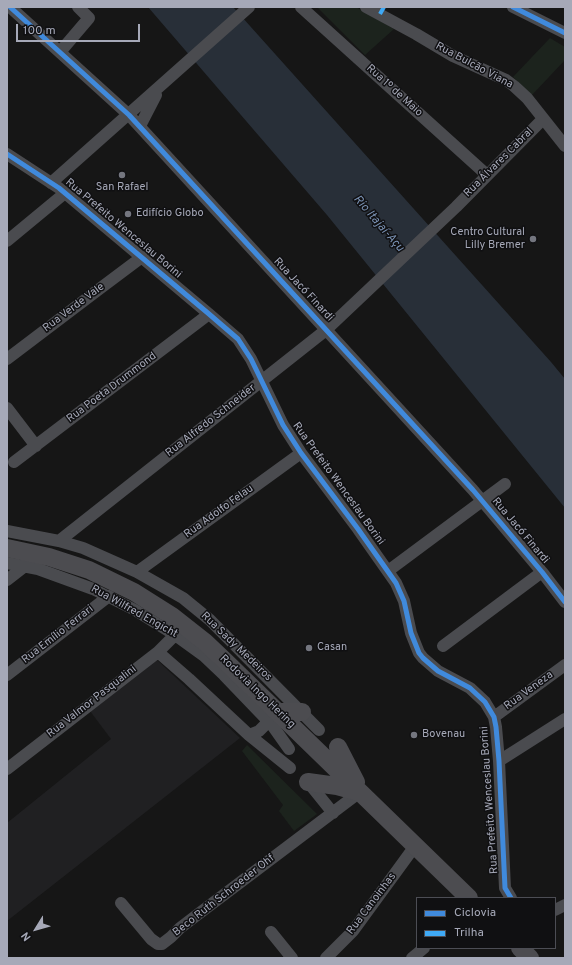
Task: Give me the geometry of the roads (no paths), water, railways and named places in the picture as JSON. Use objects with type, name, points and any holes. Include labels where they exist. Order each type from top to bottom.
[{"type":"highway","name":"Rodovia Ingo Hering","points":[[7,548],[49,557],[75,565],[112,581],[172,616],[205,642],[274,718],[299,733],[468,897]]},
{"type":"highway","points":[[274,718],[302,712]]},
{"type":"highway","points":[[338,747],[360,792]]},
{"type":"highway","points":[[308,782],[337,786],[360,792]]},
{"type":"street","name":"Rua Jacó Finardi","points":[[10,7],[140,126],[482,501],[542,572],[565,602]]},
{"type":"street","points":[[60,52],[89,18],[78,7]]},
{"type":"street","points":[[51,183],[129,115],[248,7]]},
{"type":"street","name":"Rua 1º de Maio","points":[[301,7],[486,175]]},
{"type":"street","name":"Rua Bulcão Viana","points":[[366,7],[453,56],[506,80],[524,94],[565,146]]},
{"type":"street","points":[[513,7],[565,33]]},
{"type":"street","points":[[140,126],[160,87]]},
{"type":"street","name":"Rua Álvares Cabral","points":[[360,299],[456,207],[543,118]]},
{"type":"street","name":"Rua Prefeito Wenceslau Borini","points":[[7,154],[65,193],[228,330],[244,348],[263,380],[280,420],[301,453],[388,571],[400,591],[404,601],[412,638],[419,653],[438,671],[470,688],[485,702],[494,717],[499,761],[506,888],[510,897]]},
{"type":"street","points":[[7,241],[65,193]]},
{"type":"street","name":"Rua Verde Vale","points":[[7,359],[142,257]]},
{"type":"street","name":"Rua Alfredo Schneider","points":[[59,541],[326,330],[360,299]]},
{"type":"street","name":"Rua Poeta Drummond","points":[[14,462],[209,314]]},
{"type":"street","points":[[7,408],[36,446]]},
{"type":"street","name":"Rua Adolfo Felau","points":[[137,572],[301,453]]},
{"type":"street","points":[[388,571],[505,484]]},
{"type":"street","name":"Rua Sady Medeiros","points":[[7,531],[59,541],[83,548],[137,572],[183,598],[210,620],[319,730],[331,736],[338,747]]},
{"type":"street","name":"Rua Wilfred Engicht","points":[[7,563],[25,566],[77,582],[109,596],[135,610],[175,635],[204,656],[274,718],[289,749]]},
{"type":"street","points":[[7,580],[25,566]]},
{"type":"street","points":[[442,646],[542,572]]},
{"type":"street","name":"Rua Emílio Ferrari","points":[[7,674],[109,596]]},
{"type":"street","name":"Rua Valmor Pasqualini","points":[[7,768],[158,652],[175,635]]},
{"type":"street","points":[[158,652],[190,679],[248,735],[290,768],[298,777],[308,782],[333,812],[360,792]]},
{"type":"street","name":"Rua Veneza","points":[[494,717],[565,665]]},
{"type":"street","points":[[248,735],[259,731],[274,718]]},
{"type":"street","points":[[499,761],[565,720]]},
{"type":"street","points":[[290,768],[288,760],[289,749],[299,733],[309,730],[319,730]]},
{"type":"street","points":[[308,782],[319,781],[329,777],[336,769],[339,758],[338,747]]},
{"type":"street","name":"Beco Ruth Schroeder Ohf","points":[[121,903],[154,942],[162,944],[180,928],[333,812]]},
{"type":"street","name":"Rua Canoinhas","points":[[326,958],[353,931],[415,846]]},
{"type":"street","points":[[556,910],[565,905]]},
{"type":"street","points":[[271,932],[292,958]]},
{"type":"street","points":[[412,958],[423,949]]},
{"type":"water","name":"Rio Itajaí-Açu","points":[[148,7],[233,7],[551,362],[565,379],[565,508],[327,215]]},
{"type":"place","name":"San Rafael","points":[[122,175]]},
{"type":"place","name":"Edifício Globo","points":[[128,214]]},
{"type":"place","name":"Centro Cultural Lilly Bremer","points":[[533,239]]},
{"type":"place","name":"Casan","points":[[309,648]]},
{"type":"place","name":"Bovenau","points":[[414,735]]}]
